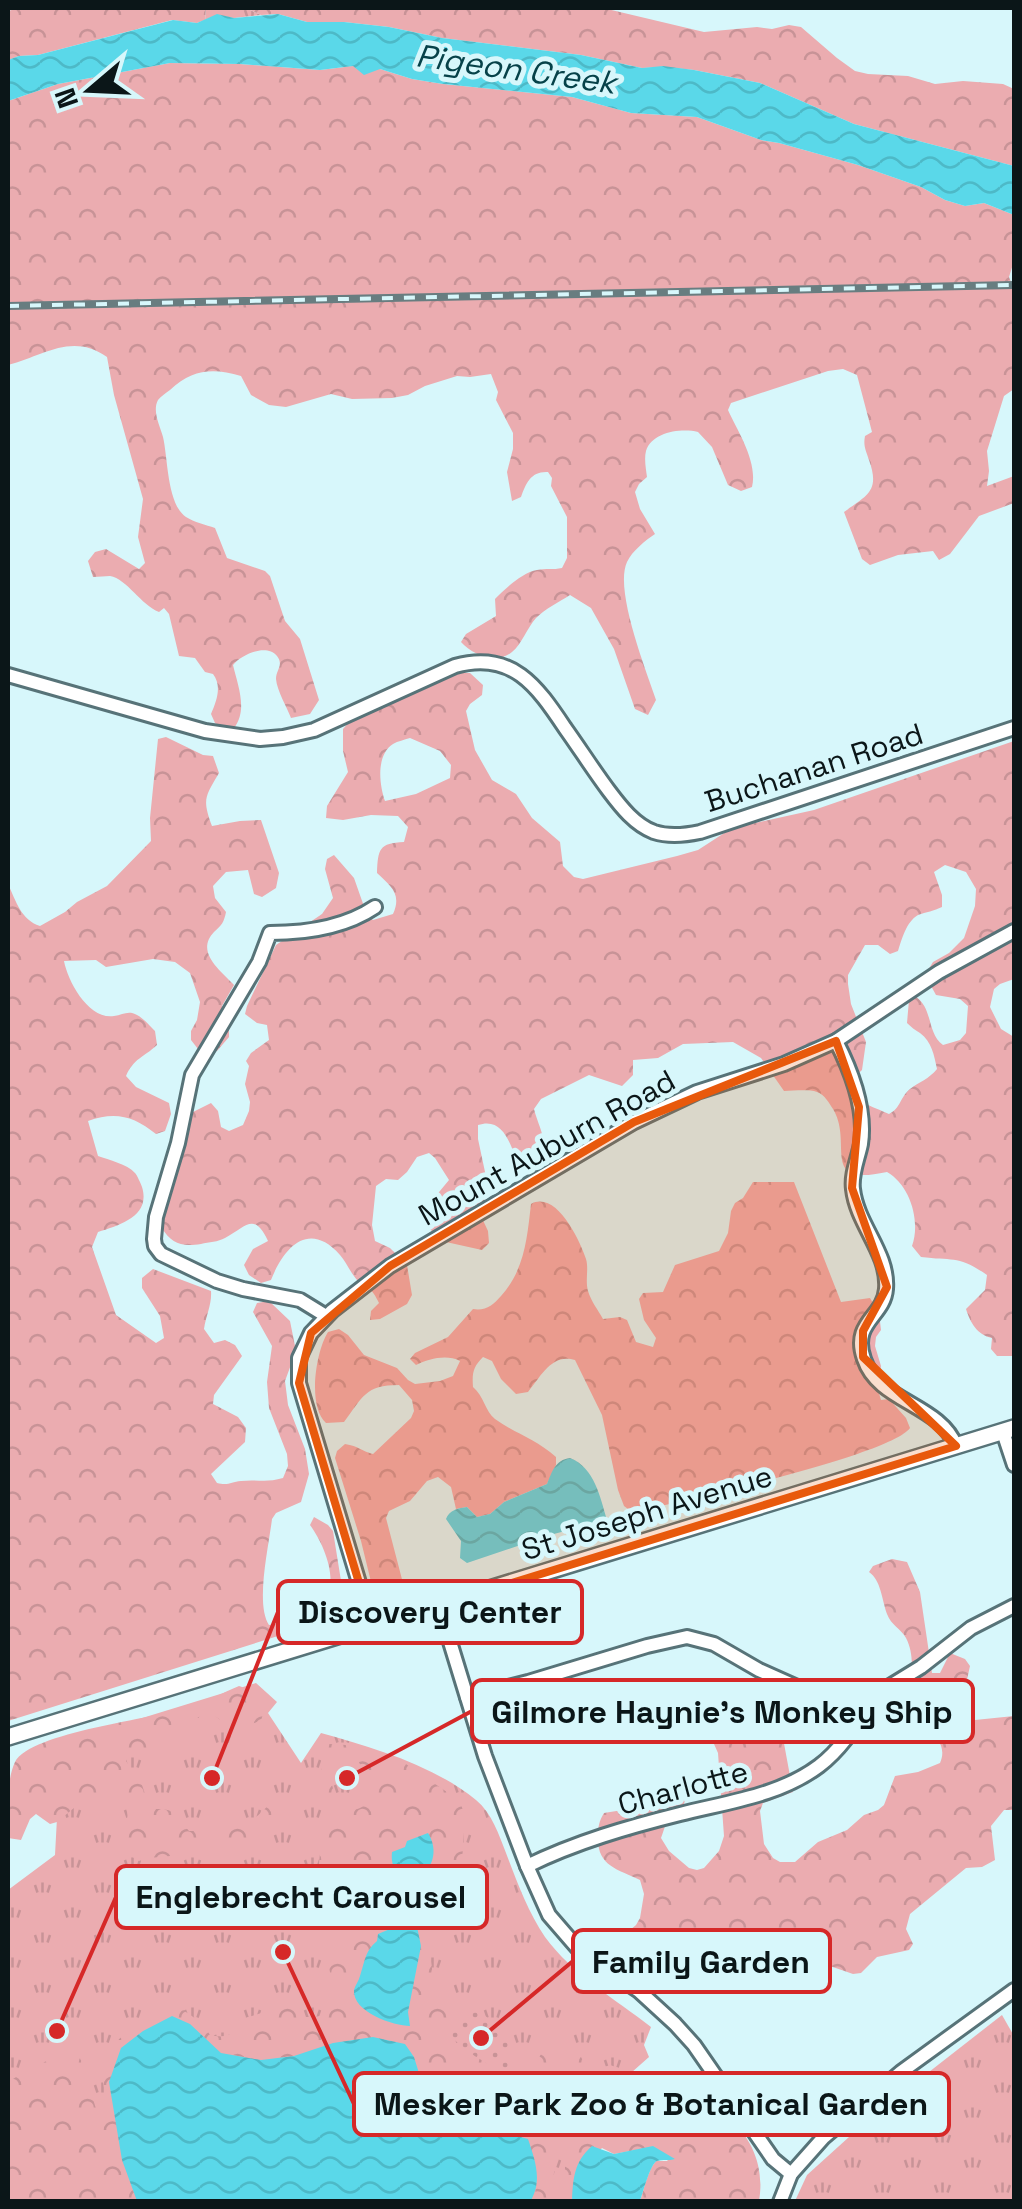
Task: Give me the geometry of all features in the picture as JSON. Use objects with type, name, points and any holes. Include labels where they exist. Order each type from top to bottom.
[{"type":"main road","name":"St Joseph Avenue","points":[[8,1737],[1009,1430]]},
{"type":"street","name":"Buchanan Road","points":[[8,675],[205,732],[260,739],[314,730],[455,666],[472,662],[498,664],[522,674],[542,693],[630,817],[648,829],[670,834],[700,832],[1014,728]]},
{"type":"street","points":[[372,1626],[299,1383],[302,1348],[326,1316],[300,1300],[217,1281],[161,1254],[154,1239],[192,1075],[259,962],[270,933],[308,932],[352,919],[375,907]]},
{"type":"street","name":"Mount Auburn Road","points":[[326,1316],[406,1256],[634,1122],[697,1092],[784,1064],[836,1041],[939,972],[1014,932]]},
{"type":"street","points":[[836,1041],[852,1076],[860,1107],[860,1147],[852,1188],[863,1223],[883,1262],[887,1287],[879,1308],[863,1331],[863,1357],[882,1383],[946,1428],[956,1446]]},
{"type":"street","points":[[1009,1430],[1014,1465]]},
{"type":"street","points":[[439,1606],[485,1756],[542,1902],[558,1928],[581,1952],[639,1991],[675,2024],[694,2045],[773,2159],[791,2174]]},
{"type":"street","points":[[468,1697],[687,1637],[714,1644],[806,1691],[825,1695],[877,1694],[921,1668],[971,1628],[1014,1606]]},
{"type":"street","name":"Charlotte","points":[[527,1866],[610,1833],[738,1801],[802,1778],[827,1759],[877,1694]]},
{"type":"street","points":[[780,2202],[791,2174],[824,2138],[869,2098],[1014,1990]]},
{"type":"highlighted area","points":[[836,1041],[859,1107],[852,1188],[887,1287],[863,1331],[863,1357],[956,1446],[372,1626],[299,1383],[311,1333],[390,1266],[634,1122]]},
{"type":"green space","points":[[206,8],[246,8],[261,15],[217,15],[205,20]]},
{"type":"green space","points":[[206,8],[205,20],[197,23],[172,20],[8,60],[8,11]]},
{"type":"green space","points":[[246,8],[603,8],[704,32],[801,27],[855,71],[908,76],[935,84],[963,81],[1003,84],[1014,89],[1014,166],[854,124],[760,83],[694,70],[642,68],[581,55],[442,38],[389,27],[307,22],[278,14],[261,15]]},
{"type":"green space","points":[[170,63],[320,70],[353,66],[443,84],[572,97],[631,113],[697,117],[761,140],[858,165],[921,187],[945,200],[965,206],[984,203],[1014,215],[1014,261],[1009,277],[1014,290],[1014,389],[1004,396],[987,451],[987,486],[1014,476],[1014,503],[979,516],[950,554],[939,560],[933,551],[898,555],[870,565],[862,559],[844,512],[872,486],[864,443],[865,436],[872,432],[857,375],[843,369],[731,403],[728,410],[750,457],[752,487],[741,491],[728,485],[712,447],[698,432],[676,431],[654,439],[646,451],[647,477],[635,492],[655,534],[632,554],[624,575],[633,630],[656,700],[648,715],[635,709],[614,649],[591,608],[570,595],[536,618],[519,645],[506,656],[485,657],[461,642],[466,634],[496,616],[495,599],[514,582],[532,571],[562,568],[567,558],[567,517],[548,472],[533,476],[521,497],[512,501],[507,472],[513,433],[496,400],[498,392],[491,374],[457,376],[392,398],[352,399],[331,394],[286,407],[269,405],[251,395],[241,376],[212,371],[195,374],[156,404],[175,502],[186,517],[215,528],[227,558],[270,576],[285,621],[300,639],[319,700],[310,714],[291,718],[277,684],[279,659],[272,652],[254,652],[233,665],[241,698],[240,714],[234,728],[222,727],[211,714],[218,693],[216,679],[195,658],[179,656],[169,614],[164,608],[159,612],[152,609],[116,578],[93,577],[88,561],[95,552],[106,549],[139,569],[145,563],[138,537],[143,499],[107,357],[82,346],[70,346],[8,365],[8,101],[58,84]]},
{"type":"green space","points":[[452,673],[470,673],[483,685],[482,695],[466,711],[475,750],[492,780],[516,794],[532,818],[560,842],[563,866],[574,877],[583,879],[698,850],[732,828],[814,810],[1014,741],[1014,979],[994,989],[990,1007],[1001,1029],[1014,1037],[1014,1356],[997,1356],[991,1349],[992,1338],[975,1327],[966,1309],[985,1290],[987,1275],[962,1262],[921,1257],[912,1246],[914,1215],[902,1186],[887,1172],[866,1175],[845,1168],[839,1122],[825,1097],[813,1091],[784,1091],[761,1058],[733,1042],[683,1044],[658,1058],[633,1060],[633,1075],[622,1086],[589,1075],[541,1099],[534,1109],[543,1140],[539,1160],[517,1160],[499,1128],[486,1123],[478,1125],[488,1186],[481,1216],[489,1243],[482,1250],[446,1242],[423,1224],[425,1209],[449,1180],[429,1153],[417,1157],[398,1180],[386,1179],[376,1186],[372,1225],[375,1241],[390,1248],[407,1265],[412,1295],[407,1304],[380,1319],[370,1320],[371,1311],[379,1303],[374,1294],[356,1278],[340,1255],[318,1240],[308,1239],[290,1248],[271,1280],[261,1283],[249,1275],[244,1265],[253,1249],[268,1241],[254,1224],[201,1244],[182,1244],[169,1237],[161,1227],[171,1165],[193,1112],[211,1103],[218,1111],[221,1127],[229,1131],[243,1125],[250,1102],[245,1084],[249,1066],[246,1061],[269,1040],[267,1025],[245,1014],[247,1006],[276,945],[322,914],[333,898],[325,869],[327,859],[334,855],[354,878],[367,915],[373,920],[393,914],[396,896],[377,873],[378,858],[385,846],[404,842],[408,827],[398,816],[326,818],[327,806],[348,772],[343,729],[357,713],[389,703]],"holes":[[[410,738],[440,751],[451,765],[450,778],[416,794],[385,801],[381,762],[393,744]],[[945,865],[966,872],[976,889],[975,906],[964,938],[933,962],[925,975],[936,995],[960,999],[968,1006],[966,1033],[960,1040],[943,1045],[934,1034],[921,1002],[916,997],[909,1000],[907,1023],[927,1040],[937,1069],[910,1089],[889,1114],[858,1099],[846,1085],[862,1070],[866,1042],[851,1004],[848,975],[865,945],[878,945],[890,954],[898,951],[914,918],[942,907],[934,872]]]},
{"type":"green space","points":[[166,737],[213,756],[219,773],[206,798],[212,826],[261,820],[279,873],[276,888],[262,897],[254,894],[248,870],[226,872],[213,886],[215,898],[226,912],[209,939],[208,954],[234,985],[222,1006],[222,1013],[229,1019],[229,1037],[217,1051],[207,1053],[191,1040],[200,1002],[190,973],[175,962],[153,959],[106,967],[96,960],[64,961],[75,989],[88,1006],[105,1016],[134,1014],[155,1031],[157,1045],[126,1076],[136,1087],[169,1103],[171,1114],[165,1131],[156,1134],[124,1117],[88,1121],[98,1156],[132,1170],[144,1197],[132,1218],[98,1232],[92,1247],[116,1315],[156,1343],[164,1338],[160,1316],[142,1288],[142,1278],[153,1269],[211,1291],[204,1329],[214,1343],[225,1340],[235,1345],[242,1356],[214,1395],[213,1404],[238,1417],[246,1428],[245,1442],[211,1474],[217,1483],[283,1478],[287,1454],[269,1408],[267,1382],[272,1346],[253,1312],[257,1303],[269,1301],[290,1321],[296,1351],[285,1381],[288,1405],[305,1449],[309,1474],[301,1502],[276,1513],[272,1519],[263,1589],[265,1615],[269,1625],[281,1623],[317,1609],[327,1597],[329,1565],[310,1525],[314,1517],[333,1531],[342,1587],[341,1611],[329,1620],[8,1721],[8,884],[24,915],[40,926],[107,886],[151,841],[158,739]]},
{"type":"green space","points":[[753,1182],[794,1182],[841,1302],[870,1298],[879,1313],[881,1330],[875,1346],[881,1366],[881,1400],[889,1399],[910,1428],[894,1439],[825,1464],[632,1512],[624,1506],[618,1490],[602,1415],[575,1360],[553,1363],[528,1392],[516,1394],[501,1379],[492,1361],[483,1357],[474,1370],[473,1387],[489,1412],[556,1457],[556,1465],[547,1484],[477,1517],[467,1507],[456,1509],[451,1487],[438,1477],[427,1481],[410,1501],[389,1511],[386,1518],[404,1587],[393,1597],[380,1601],[373,1590],[335,1458],[345,1444],[373,1454],[411,1418],[412,1400],[399,1385],[379,1387],[361,1399],[344,1422],[326,1423],[317,1404],[315,1378],[328,1332],[339,1329],[364,1355],[397,1368],[415,1384],[453,1376],[460,1361],[438,1358],[416,1365],[410,1359],[448,1337],[473,1309],[489,1307],[501,1296],[520,1264],[531,1204],[540,1202],[558,1210],[578,1240],[587,1263],[588,1291],[603,1319],[627,1320],[636,1342],[653,1347],[656,1338],[644,1320],[639,1299],[643,1293],[663,1292],[675,1265],[719,1251],[728,1233],[731,1211]]},
{"type":"green space","points":[[892,1559],[907,1562],[920,1592],[932,1673],[940,1673],[950,1653],[965,1659],[970,1666],[962,1702],[967,1717],[975,1720],[1014,1716],[1014,1813],[1004,1810],[991,1826],[995,1860],[982,1867],[966,1868],[910,1914],[906,1929],[913,1944],[909,1950],[877,1957],[861,1973],[830,1966],[797,1971],[746,1964],[695,1970],[685,1942],[666,1938],[655,1938],[651,1970],[632,1969],[617,1956],[624,1935],[640,1918],[644,1894],[640,1880],[610,1865],[601,1854],[600,1821],[604,1813],[635,1808],[670,1790],[678,1790],[685,1795],[684,1805],[666,1824],[661,1838],[669,1851],[689,1868],[704,1868],[719,1851],[724,1836],[718,1753],[706,1726],[723,1711],[739,1703],[774,1725],[783,1738],[793,1792],[763,1803],[760,1811],[764,1844],[780,1862],[795,1862],[818,1842],[847,1830],[864,1815],[878,1810],[884,1805],[895,1776],[940,1763],[938,1739],[901,1715],[911,1677],[910,1647],[889,1618],[879,1585],[869,1572],[873,1566]]},
{"type":"green space","points":[[256,1683],[277,1702],[268,1713],[301,1763],[321,1733],[422,1768],[476,1800],[494,1825],[523,1896],[545,1937],[581,1974],[651,2027],[644,2045],[649,2057],[623,2080],[571,2201],[8,2201],[8,1890],[55,1855],[61,1743]]},
{"type":"green space","points":[[239,1686],[258,1699],[261,1720],[233,1733],[215,1716],[203,1715],[169,1745],[129,1754],[126,1761],[153,1809],[175,1813],[189,1831],[245,1824],[274,1799],[281,1801],[277,1823],[271,1827],[226,1848],[139,1861],[127,1849],[125,1802],[86,1798],[57,1822],[50,1824],[36,1814],[21,1840],[8,1838],[10,1779],[15,1762],[26,1752],[68,1735],[189,1707]]},
{"type":"green space","points":[[363,1746],[400,1760],[460,1801],[465,1817],[461,1877],[439,1891],[430,1955],[437,2002],[452,2005],[454,2013],[444,2039],[452,2052],[472,2059],[494,2054],[514,2065],[530,2068],[535,2067],[547,2049],[567,2040],[574,2044],[589,2072],[610,2065],[640,2075],[671,2071],[722,2109],[748,2140],[760,2178],[759,2201],[640,2201],[653,2165],[656,2161],[668,2161],[653,2147],[614,2154],[602,2148],[573,2179],[572,2201],[565,2201],[565,2158],[557,2159],[549,2199],[541,2201],[535,2194],[538,2167],[506,2133],[482,2137],[442,2114],[422,2083],[414,2057],[333,2043],[294,2056],[261,2060],[221,2053],[190,2024],[172,2016],[121,2048],[122,2160],[137,2201],[8,2201],[8,2082],[36,2065],[72,2052],[79,2055],[98,2115],[108,2109],[98,2056],[148,2021],[183,2010],[202,2023],[210,2035],[227,2036],[245,2018],[268,2011],[284,1996],[292,1999],[305,2017],[321,2016],[331,2010],[331,1977],[314,1920],[251,1926],[248,1919],[247,1881],[267,1875],[298,1889],[316,1876],[332,1819],[321,1775],[322,1747]],"holes":[[[335,1754],[356,1757],[370,1782],[370,1800],[363,1806],[350,1809],[336,1795],[331,1776]],[[397,1922],[420,1946],[408,2012],[354,1989],[378,1934]]]},
{"type":"green space","points":[[474,2005],[514,2044],[508,2073],[475,2056],[446,2032]]},
{"type":"green space","points":[[1002,2015],[1014,2036],[1014,2201],[795,2201],[807,2175],[870,2118]]},
{"type":"water","name":"Pigeon Creek","points":[[217,14],[234,18],[278,14],[307,22],[389,27],[442,38],[581,55],[642,68],[694,70],[760,83],[854,124],[1014,166],[1014,215],[984,203],[965,206],[945,200],[921,187],[858,165],[761,140],[697,117],[631,113],[572,97],[443,84],[380,69],[364,75],[353,66],[320,70],[170,63],[58,84],[8,101],[8,60],[173,20],[197,23]]},
{"type":"water","points":[[570,1458],[591,1476],[607,1520],[467,1563],[460,1558],[461,1541],[446,1519],[449,1513],[467,1507],[477,1517],[490,1514],[504,1502],[547,1484],[557,1464]]},
{"type":"water","points":[[428,1833],[434,1853],[427,1871],[416,1881],[405,1878],[394,1868],[392,1852]]},
{"type":"water","points":[[406,1916],[415,1917],[421,1946],[408,2012],[410,2026],[367,2011],[355,1998],[354,1990],[378,1934]]},
{"type":"water","points":[[172,2016],[190,2024],[221,2053],[261,2060],[373,2037],[405,2044],[414,2057],[422,2083],[442,2114],[482,2136],[506,2133],[528,2139],[537,2178],[530,2202],[137,2201],[122,2160],[109,2082],[121,2048]]},
{"type":"water","points":[[592,2146],[614,2154],[653,2146],[675,2159],[654,2163],[640,2201],[572,2201],[576,2171]]},
{"type":"railway","points":[[8,306],[1014,285]]},
{"type":"place","name":"Discovery Center","points":[[212,1778]]},
{"type":"place","name":"Gilmore Haynie's Monkey Ship","points":[[347,1778]]},
{"type":"place","name":"Mesker Park Zoo & Botanical Garden","points":[[283,1952]]},
{"type":"place","name":"Englebrecht Carousel","points":[[57,2031]]},
{"type":"place","name":"Family Garden","points":[[481,2038]]}]
